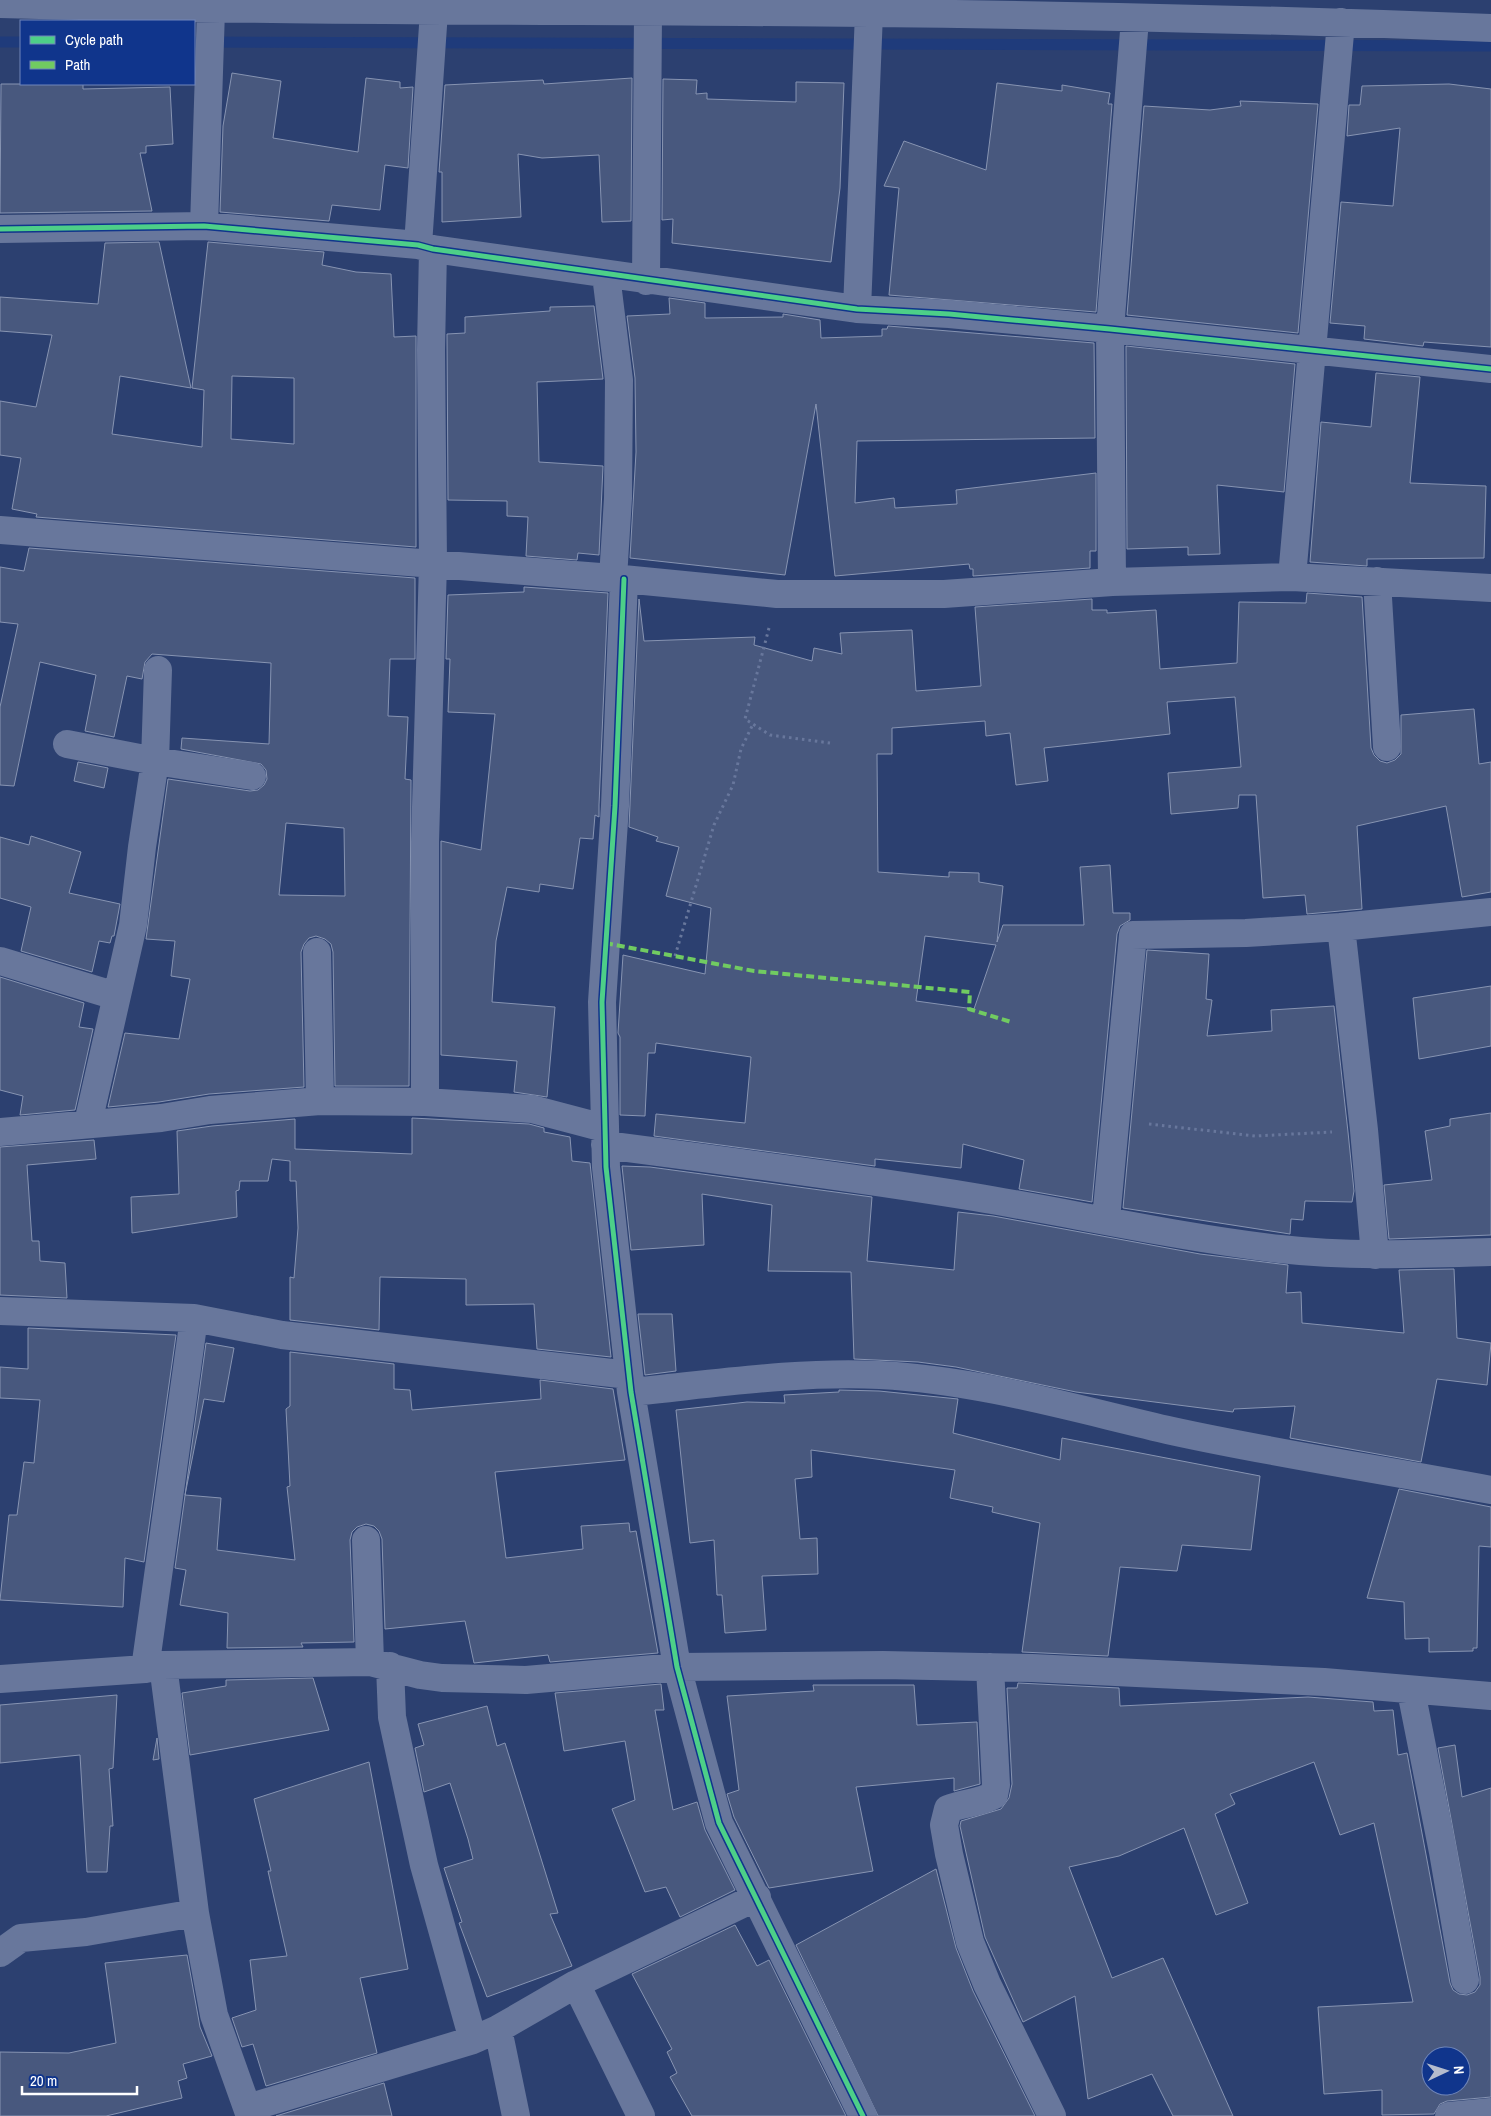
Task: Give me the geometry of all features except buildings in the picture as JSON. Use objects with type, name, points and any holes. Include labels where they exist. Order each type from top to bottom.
[{"type":"street","points":[[0,4],[211,10],[869,13],[1341,22],[1491,28]]},
{"type":"street","points":[[204,226],[211,10]]},
{"type":"street","points":[[425,1102],[425,842],[434,563],[431,387],[425,247],[434,11]]},
{"type":"street","points":[[646,281],[648,13]]},
{"type":"street","points":[[857,309],[869,13]]},
{"type":"street","points":[[1112,582],[1110,329],[1135,18]]},
{"type":"street","points":[[1292,577],[1341,22]]},
{"type":"street","points":[[0,229],[204,226],[425,247],[646,281],[857,309],[949,314],[1110,329],[1491,369]]},
{"type":"street","points":[[606,275],[619,380],[615,806],[602,1002],[604,1136],[630,1383],[677,1667],[720,1823],[862,2116]]},
{"type":"street","points":[[0,530],[618,578],[777,594],[944,594],[1112,582],[1292,577],[1491,588]]},
{"type":"street","points":[[1377,581],[1387,748]]},
{"type":"street","points":[[88,1123],[133,925],[155,761],[158,670]]},
{"type":"street","points":[[67,744],[155,761],[252,776]]},
{"type":"street","points":[[1106,1220],[1133,934],[1246,933],[1341,927],[1491,912]]},
{"type":"street","points":[[1341,927],[1364,1130],[1375,1256]]},
{"type":"street","points":[[317,952],[320,1101]]},
{"type":"street","points":[[0,961],[116,996]]},
{"type":"street","points":[[0,1132],[320,1101],[425,1102],[532,1109],[604,1136],[1106,1220],[1190,1236],[1282,1249],[1375,1256],[1491,1252]]},
{"type":"street","points":[[0,1311],[194,1318],[282,1335],[630,1383],[831,1374],[881,1375],[947,1382],[999,1391],[1175,1431],[1491,1490]]},
{"type":"street","points":[[194,1318],[154,1667],[214,2016],[249,2112],[473,2040],[498,2030],[576,1984],[757,1897]]},
{"type":"street","points":[[366,1540],[380,1664],[424,1865],[473,2040]]},
{"type":"street","points":[[0,1679],[154,1667],[380,1664],[420,1675],[442,1678],[526,1680],[677,1667],[883,1665],[990,1667],[1324,1682],[1411,1691],[1491,1696]]},
{"type":"street","points":[[990,1667],[996,1785],[994,1795],[985,1800],[963,1803],[948,1809],[944,1825],[970,1942],[987,1984],[1052,2116]]},
{"type":"street","points":[[1411,1691],[1443,1852],[1465,1980]]},
{"type":"street","points":[[0,1953],[21,1938],[86,1932],[195,1913]]},
{"type":"street","points":[[576,1984],[641,2116]]},
{"type":"street","points":[[498,2030],[516,2116]]},
{"type":"street","points":[[1449,2116],[1491,2112]]},
{"type":"path","points":[[777,594],[745,718],[770,735],[830,743]]},
{"type":"path","points":[[675,956],[714,825],[733,785],[741,749],[753,724]]},
{"type":"path","points":[[1116,1120],[1256,1136],[1364,1130]]},
{"type":"waterway","points":[[0,42],[20,42]]},
{"type":"waterway","points":[[195,42],[1491,46]]},
{"type":"marked path","points":[[605,943],[754,971],[970,992],[969,1009],[1011,1022]]},
{"type":"cycle path","points":[[0,229],[204,226],[418,245],[433,249],[857,309],[949,314],[1110,329],[1491,369]]},
{"type":"cycle path","points":[[624,579],[615,806],[602,1002],[606,1167],[631,1392],[677,1667],[719,1823],[863,2116]]}]
